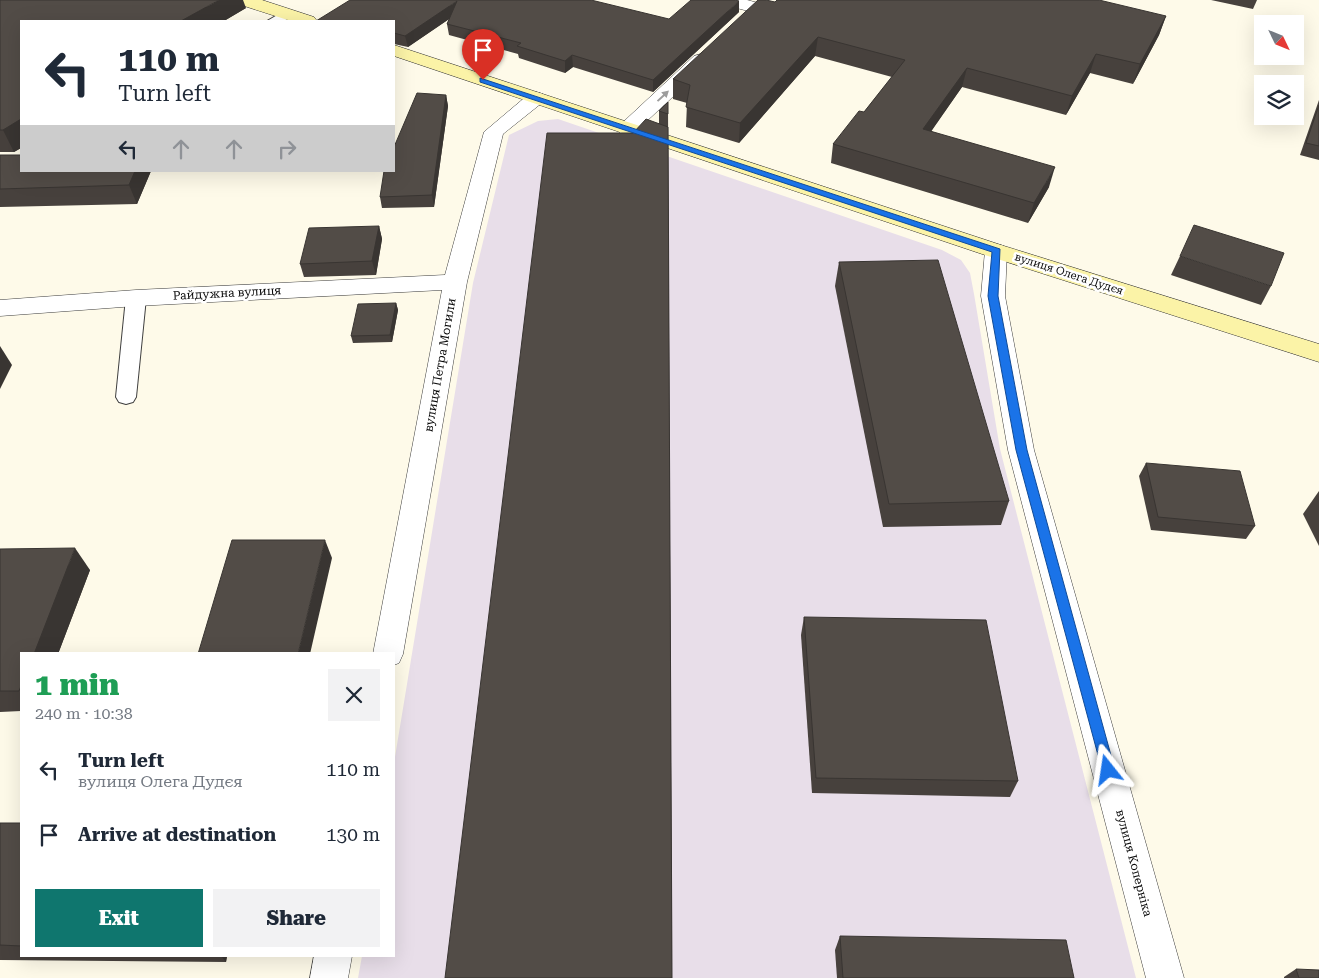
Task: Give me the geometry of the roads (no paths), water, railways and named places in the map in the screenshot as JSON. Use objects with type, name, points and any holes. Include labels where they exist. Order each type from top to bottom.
[{"type":"main road","points":[[244,0],[280,18],[299,20]]},
{"type":"main road","name":"вулиця Олега Дудєя","points":[[395,50],[996,251],[1319,353]]},
{"type":"street","points":[[727,0],[761,4]]},
{"type":"street","points":[[742,22],[761,4]]},
{"type":"street","points":[[627,129],[713,48]]},
{"type":"street","name":"вулиця Петра Могили","points":[[388,652],[455,282],[494,132],[536,98]]},
{"type":"street","name":"вулиця Коперніка","points":[[996,251],[993,296],[1022,450],[1165,978]]},
{"type":"street","name":"Райдужна вулиця","points":[[0,308],[136,298],[455,282]]},
{"type":"street","points":[[329,978],[333,957]]},
{"type":"lane","points":[[126,397],[136,298]]}]
